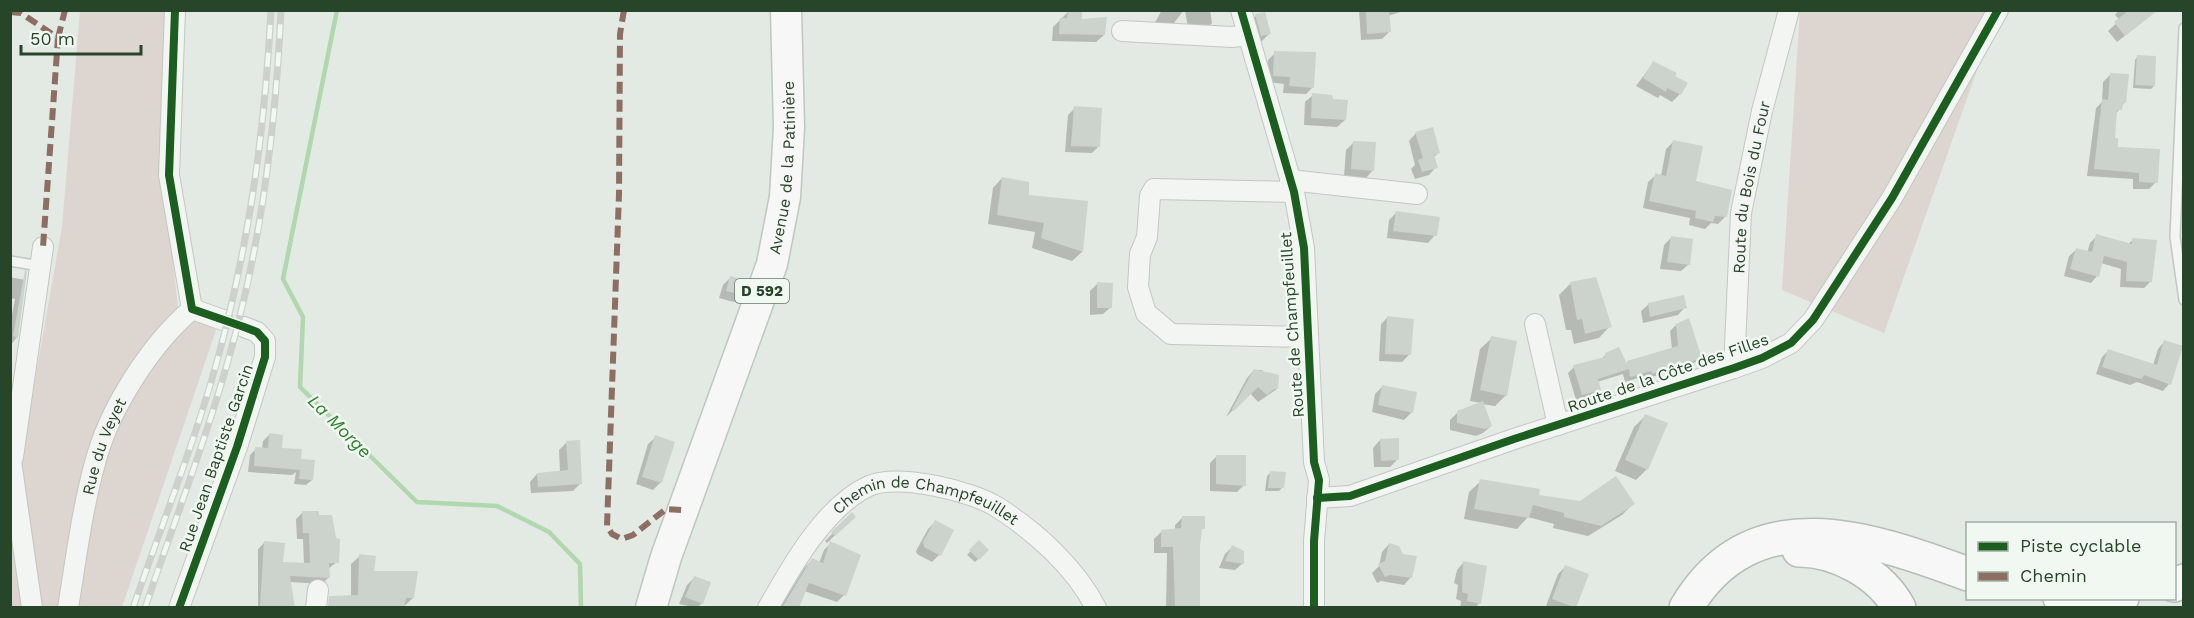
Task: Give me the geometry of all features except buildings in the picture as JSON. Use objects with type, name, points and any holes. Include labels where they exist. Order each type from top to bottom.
[{"type":"highway","points":[[1686,608],[1708,578],[1729,558],[1758,544],[1794,535],[1844,537],[1875,542],[1966,573]]},
{"type":"highway","points":[[1701,608],[1713,591],[1745,564],[1771,554],[1803,549],[1831,555],[1857,566],[1880,584],[1899,608]]},
{"type":"highway","points":[[2077,600],[2094,602],[2108,600]]},
{"type":"main road","name":"Avenue de la Patinière","points":[[651,608],[666,557],[772,264],[785,197],[789,127],[786,10]]},
{"type":"street","points":[[175,10],[169,175],[192,309],[223,320]]},
{"type":"street","name":"Route de Champfeuillet","points":[[1241,10],[1292,186],[1304,248],[1314,462],[1319,480],[1314,608]]},
{"type":"street","name":"Route du Bois du Four","points":[[1734,368],[1741,213],[1762,111],[1789,10]]},
{"type":"street","name":"Route de la Côte des Filles","points":[[1317,498],[1350,496],[1558,424],[1734,368],[1762,358],[1791,343],[1813,320],[1892,198],[1998,10]]},
{"type":"street","points":[[1122,31],[1232,37],[1248,35]]},
{"type":"street","points":[[1308,337],[1171,334],[1146,313],[1138,287],[1140,254],[1147,237],[1150,196],[1154,189],[1292,186],[1417,194]]},
{"type":"street","points":[[32,608],[12,456],[42,256]]},
{"type":"street","name":"Rue du Veyet","points":[[68,608],[95,461],[119,402],[170,328],[192,309]]},
{"type":"street","points":[[1535,324],[1558,424]]},
{"type":"street","name":"Rue Jean Baptiste Garcin","points":[[179,608],[237,447],[265,357],[265,341],[256,332],[244,327]]},
{"type":"street","name":"Chemin de Champfeuillet","points":[[768,608],[797,559],[840,505],[870,485],[903,481],[936,485],[996,506],[1050,550],[1086,588],[1096,608]]},
{"type":"lane","points":[[2184,28],[2175,237],[2184,300]]},
{"type":"lane","points":[[10,261],[42,256]]},
{"type":"shaded area","points":[[80,11],[177,11],[165,192],[178,307],[216,330],[122,607],[11,608],[11,466],[23,448],[62,227]]},
{"type":"shaded area","points":[[1800,11],[1998,11],[1884,333],[1782,290]]},
{"type":"waterway","name":"La Morge","points":[[337,10],[283,279],[303,317],[300,387],[417,502],[497,506],[549,532],[580,564],[581,608]]},
{"type":"railway","points":[[133,608],[204,404],[234,294],[256,174],[271,10]]},
{"type":"railway","points":[[145,608],[214,407],[244,298],[253,258],[272,135],[281,10]]},
{"type":"marked path","points":[[58,38],[65,10]]},
{"type":"marked path","points":[[624,10],[620,34],[619,194],[607,526],[612,534],[622,539],[633,535],[666,509],[683,510]]},
{"type":"marked path","points":[[10,12],[21,13],[58,38],[43,247]]},
{"type":"cycle path","points":[[175,10],[169,175],[192,309],[257,332],[265,341],[265,357],[237,447],[179,608]]},
{"type":"cycle path","points":[[1241,10],[1294,192],[1304,248],[1314,462],[1319,480],[1314,541],[1314,608]]},
{"type":"cycle path","points":[[1317,498],[1350,496],[1514,439],[1734,368],[1762,358],[1791,343],[1813,320],[1892,198],[1998,10]]}]
